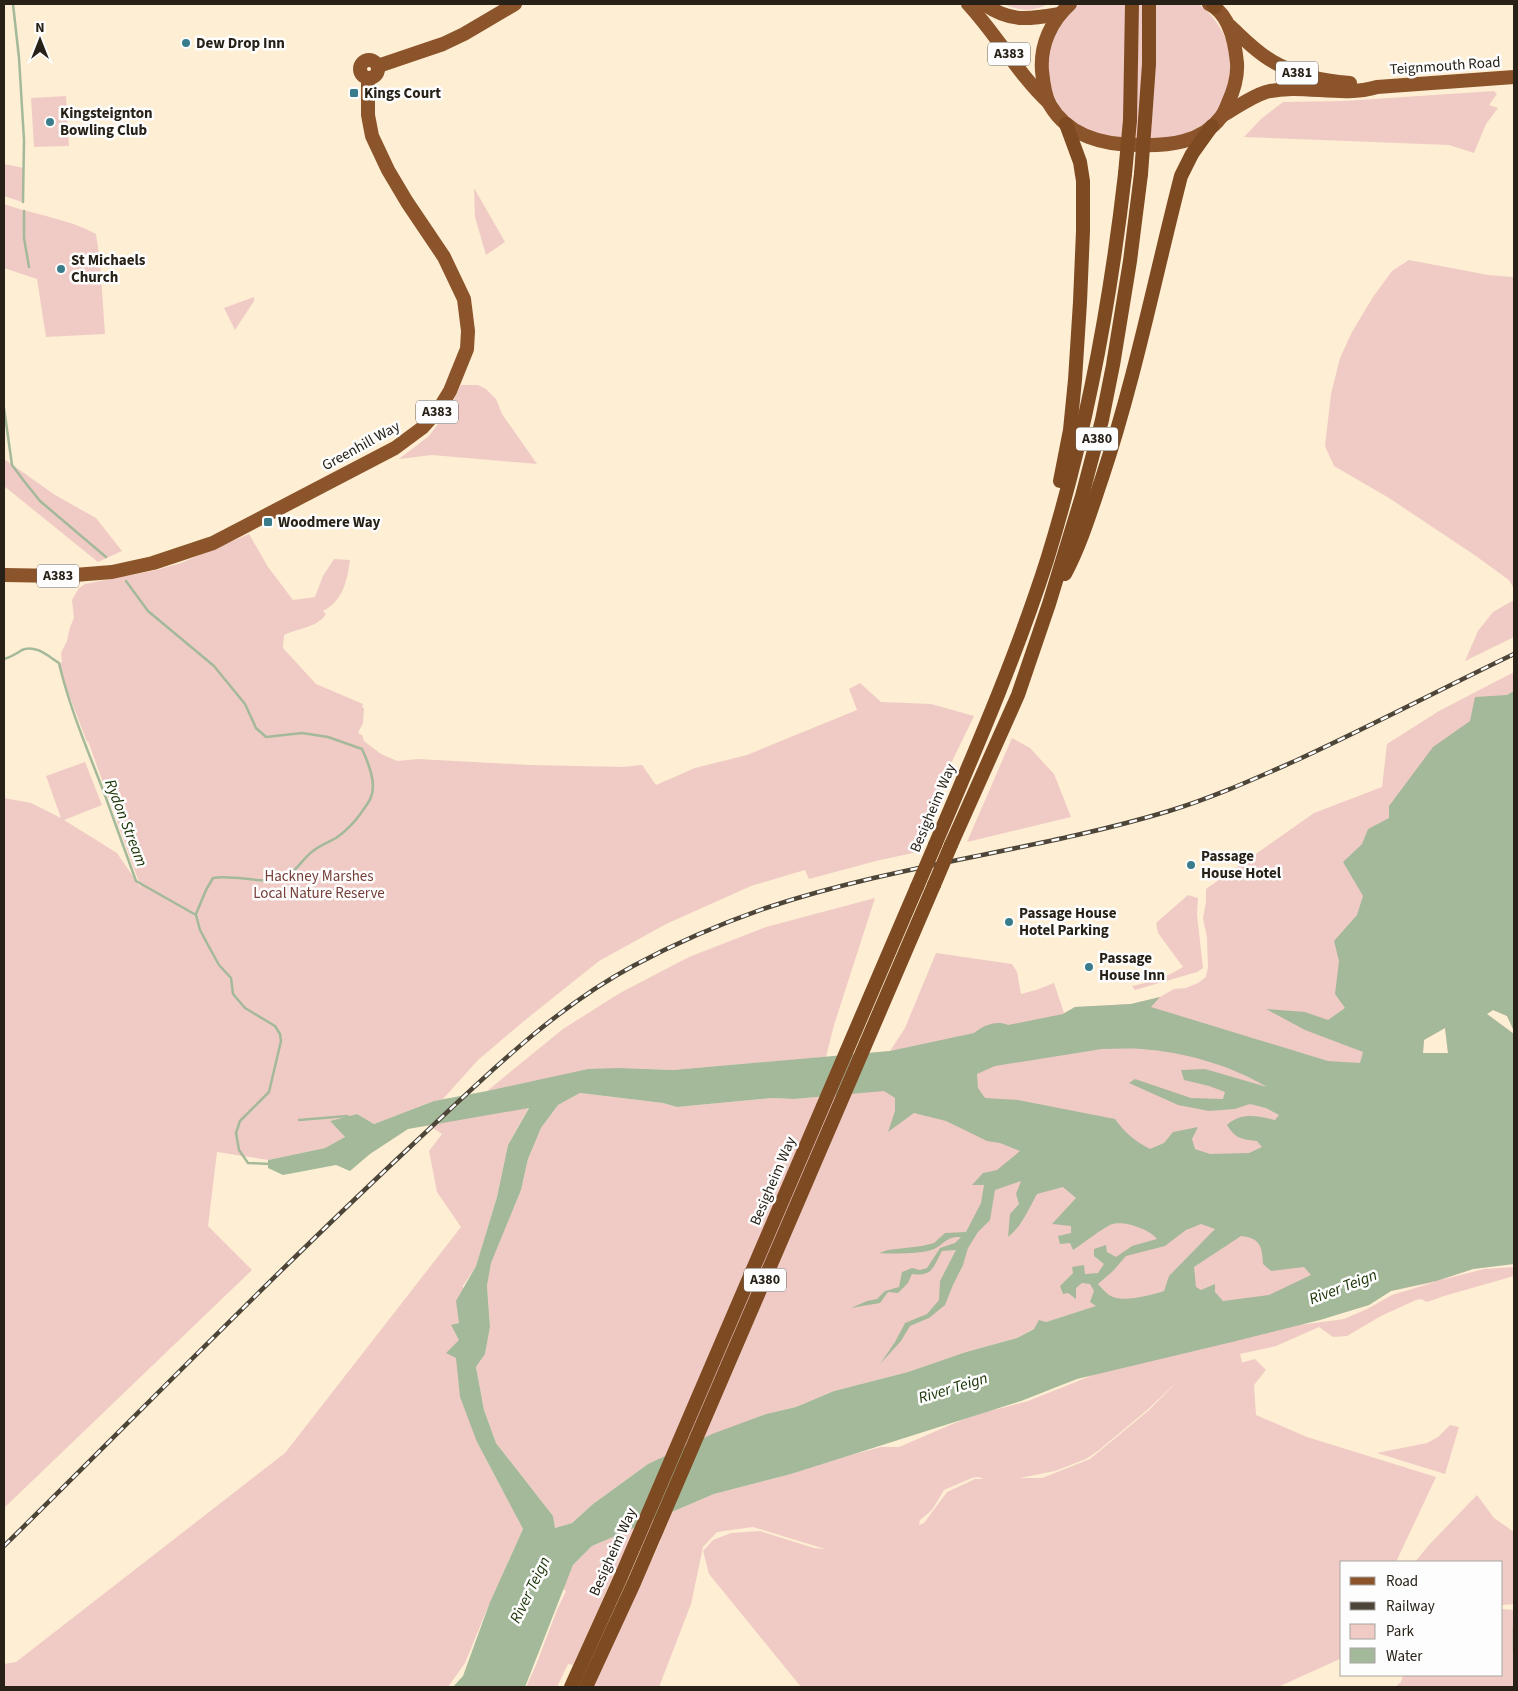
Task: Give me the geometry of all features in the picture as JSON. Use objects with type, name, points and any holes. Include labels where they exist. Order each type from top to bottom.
[{"type":"highway","name":"A380","points":[[1049,604],[1082,496],[1104,410],[1122,314],[1141,174],[1149,64],[1149,7]]},
{"type":"highway","name":"A380","points":[[1046,561],[1077,452],[1091,392],[1113,268],[1130,120],[1132,9]]},
{"type":"highway","name":"A380","points":[[1049,604],[1072,561],[1112,446],[1141,343],[1181,176],[1192,154],[1217,121]]},
{"type":"highway","name":"A380","points":[[1046,561],[1054,508],[1070,430],[1080,302],[1083,181],[1080,162],[1066,124]]},
{"type":"highway","name":"Besigheim Way","points":[[571,1687],[620,1579],[880,976],[1002,686],[1046,561]]},
{"type":"highway","name":"Besigheim Way","points":[[586,1687],[634,1583],[896,978],[950,846],[1018,695],[1049,604]]},
{"type":"main road","name":"Greenhill Way","points":[[4,575],[62,576],[112,572],[153,564],[213,543],[395,448],[422,428],[440,409],[450,391],[467,349],[468,331],[464,299],[444,257],[407,202],[388,170],[372,136],[368,115],[368,78],[362,76],[360,70],[362,62],[371,60],[378,66],[443,44],[515,4]]},
{"type":"main road","name":"A383","points":[[968,4],[989,28],[1034,90],[1049,104]]},
{"type":"main road","points":[[984,4],[999,12],[1023,20],[1060,14]]},
{"type":"main road","points":[[1066,124],[1049,104],[1043,76],[1042,53],[1048,34],[1060,14],[1070,4]]},
{"type":"main road","name":"Teignmouth Road","points":[[1213,5],[1230,26],[1271,61],[1300,74],[1335,82],[1367,84],[1377,87]]},
{"type":"main road","points":[[1217,121],[1233,94],[1237,76],[1236,55],[1230,26]]},
{"type":"main road","name":"Teignmouth Road","points":[[1066,124],[1079,132],[1104,142],[1118,145],[1151,146],[1179,143],[1193,138],[1245,101],[1272,91],[1324,92],[1367,90],[1377,87],[1514,77]]},
{"type":"green space","points":[[1003,4],[1048,4],[1036,9],[1026,10]]},
{"type":"green space","points":[[1080,4],[1200,5],[1222,31],[1228,46],[1230,75],[1228,86],[1221,105],[1215,113],[1199,127],[1173,139],[1111,137],[1092,132],[1075,123],[1063,112],[1054,96],[1047,62],[1051,43],[1060,25]]},
{"type":"green space","points":[[1494,91],[1497,94],[1489,105],[1498,108],[1486,124],[1474,153],[1449,145],[1244,137],[1261,119],[1283,102],[1344,101]]},
{"type":"green space","name":"Kingsteignton Bowling Club","points":[[66,96],[69,146],[34,147],[31,98]]},
{"type":"green space","points":[[4,164],[24,168],[22,202],[4,196]]},
{"type":"green space","points":[[474,188],[505,242],[486,255],[475,217]]},
{"type":"green space","points":[[4,204],[62,220],[96,234],[100,261],[105,334],[46,337],[37,279],[4,268]]},
{"type":"green space","points":[[1409,260],[1488,275],[1514,277],[1514,589],[1509,580],[1473,554],[1389,498],[1334,466],[1325,446],[1331,394],[1340,358],[1352,332],[1373,297],[1392,271]]},
{"type":"green space","points":[[254,297],[254,301],[235,330],[224,308]]},
{"type":"green space","points":[[461,385],[478,385],[486,389],[496,399],[502,414],[537,464],[432,455],[399,459],[429,436],[449,409]]},
{"type":"green space","points":[[4,459],[55,495],[96,518],[122,551],[98,562],[4,486]]},
{"type":"green space","name":"Hackney Marshes Local Nature Reserve","points":[[249,534],[268,567],[293,600],[315,597],[323,576],[334,559],[350,560],[340,596],[330,607],[323,611],[326,614],[318,622],[284,635],[283,648],[316,684],[363,704],[363,723],[358,733],[362,735],[364,741],[381,754],[397,761],[418,759],[531,765],[623,767],[642,765],[656,785],[695,768],[747,755],[857,710],[849,689],[860,683],[881,702],[931,704],[974,716],[941,784],[917,852],[809,879],[805,870],[751,886],[666,924],[599,961],[478,1060],[443,1099],[374,1124],[357,1114],[330,1121],[345,1137],[325,1148],[268,1160],[217,1152],[208,1226],[252,1270],[4,1508],[4,798],[31,803],[61,818],[46,776],[85,762],[102,805],[64,820],[117,853],[141,888],[88,741],[58,666],[62,662],[61,653],[74,618],[72,600],[79,588],[85,584],[181,563]]},
{"type":"green space","points":[[1514,600],[1514,637],[1465,661],[1478,631],[1493,612]]},
{"type":"green space","points":[[1514,672],[1514,1031],[1507,1016],[1493,1010],[1487,1014],[1514,1034],[1514,1210],[1227,1315],[1078,1312],[1046,1322],[1017,1338],[966,1352],[908,1372],[834,1391],[796,1407],[766,1414],[648,1464],[593,1504],[572,1523],[555,1528],[553,1516],[496,1443],[484,1410],[476,1367],[485,1354],[490,1327],[487,1286],[491,1262],[521,1190],[528,1159],[541,1128],[558,1105],[580,1093],[663,1103],[677,1107],[772,1098],[794,1099],[836,1095],[852,1055],[890,1051],[905,1028],[936,953],[1012,964],[1017,972],[1021,994],[1054,983],[1064,1013],[1075,1007],[1131,1004],[1160,997],[1174,989],[1186,988],[1198,983],[1206,977],[1208,967],[1207,938],[1203,918],[1206,889],[1314,813],[1382,787],[1387,744],[1439,711]],"holes":[[[1445,1028],[1448,1053],[1423,1053],[1424,1040]]]},
{"type":"green space","points":[[1012,738],[1030,748],[1054,774],[1071,817],[967,842]]},
{"type":"green space","points":[[1188,895],[1198,898],[1197,915],[1203,968],[1197,972],[1135,990],[1132,986],[1159,979],[1183,967],[1158,933],[1156,923]]},
{"type":"green space","points":[[875,898],[834,1025],[826,1057],[673,1070],[620,1068],[487,1091],[563,1029],[620,993],[689,957],[766,927]]},
{"type":"green space","points":[[529,1107],[508,1145],[497,1197],[476,1266],[463,1286],[477,1442],[523,1529],[465,1663],[448,1687],[4,1687],[4,1664],[16,1662],[285,1453],[461,1227],[437,1192],[429,1151],[442,1134],[428,1125]]},
{"type":"green space","points":[[1514,1264],[1473,1269],[1441,1280],[1484,1269],[1514,1267],[1514,1276],[1427,1302],[1421,1299],[1416,1300],[1381,1316],[1347,1336],[1333,1337],[1319,1327],[1276,1346],[1240,1354],[1242,1362],[1240,1363],[1255,1359],[1266,1370],[1254,1385],[1256,1415],[1307,1437],[1436,1477],[1396,1561],[1340,1561],[1340,1659],[1278,1687],[801,1687],[709,1574],[703,1551],[713,1540],[731,1533],[760,1531],[814,1548],[825,1549],[753,1527],[717,1532],[703,1547],[691,1604],[659,1687],[592,1687],[661,1540],[621,1559],[573,1665],[568,1664],[557,1687],[526,1687],[566,1591],[563,1589],[573,1565],[592,1546],[714,1494],[791,1474],[881,1447],[899,1447],[985,1410],[998,1409],[1028,1401],[1093,1375],[1425,1273]],"holes":[[[1435,1282],[1392,1295],[1344,1319],[1300,1325],[1369,1305],[1391,1291]],[[1179,1380],[1148,1411],[1090,1459],[1042,1478],[1020,1478],[1055,1471],[1086,1459],[1146,1411]],[[978,1477],[984,1479],[975,1479],[947,1492],[924,1523],[919,1525],[920,1520],[932,1510],[944,1490]]]},
{"type":"green space","points":[[1450,1425],[1459,1427],[1445,1474],[1377,1453],[1427,1443],[1438,1437]]},
{"type":"green space","points":[[1477,1495],[1494,1518],[1514,1532],[1514,1604],[1503,1605],[1503,1561],[1416,1561]]},
{"type":"green space","points":[[1503,1609],[1514,1610],[1514,1687],[1395,1687],[1401,1682],[1403,1676],[1503,1676]]},
{"type":"water","name":"River Teign","points":[[1514,691],[1514,1031],[1507,1016],[1493,1010],[1487,1014],[1514,1034],[1514,1264],[1473,1269],[1436,1281],[1391,1291],[1369,1305],[1320,1320],[1077,1379],[1021,1401],[791,1474],[714,1494],[592,1546],[573,1565],[525,1687],[453,1687],[463,1676],[490,1602],[523,1529],[477,1442],[460,1397],[456,1358],[446,1353],[459,1340],[451,1325],[459,1323],[456,1301],[476,1266],[497,1197],[508,1145],[529,1108],[408,1129],[370,1154],[350,1171],[336,1165],[283,1175],[268,1168],[268,1160],[325,1148],[345,1137],[330,1121],[357,1114],[374,1124],[434,1101],[588,1069],[673,1070],[890,1051],[974,1033],[990,1024],[1008,1025],[1063,1014],[1075,1007],[1131,1004],[1160,997],[1151,1007],[1328,1061],[1360,1063],[1363,1052],[1305,1030],[1266,1009],[1305,1012],[1328,1020],[1345,1008],[1335,994],[1339,961],[1334,941],[1357,915],[1363,896],[1343,862],[1362,844],[1368,829],[1389,818],[1389,806],[1433,747],[1470,721],[1475,697],[1507,695]],"holes":[[[1445,1028],[1448,1053],[1423,1053],[1424,1040]],[[1102,1049],[1136,1049],[1174,1053],[1222,1066],[1267,1087],[1205,1069],[1181,1070],[1184,1080],[1225,1092],[1223,1099],[1191,1098],[1135,1079],[1129,1083],[1178,1105],[1209,1111],[1235,1109],[1250,1104],[1266,1108],[1279,1115],[1275,1120],[1256,1116],[1238,1118],[1227,1125],[1236,1136],[1257,1141],[1262,1147],[1249,1153],[1210,1154],[1195,1149],[1192,1139],[1198,1127],[1173,1132],[1164,1143],[1150,1149],[1131,1136],[1115,1119],[1018,1100],[985,1098],[978,1088],[977,1074],[995,1066]],[[884,1091],[895,1098],[895,1111],[888,1132],[914,1113],[946,1121],[987,1141],[1000,1143],[1020,1151],[997,1170],[983,1173],[972,1185],[984,1185],[981,1203],[966,1232],[945,1233],[934,1243],[879,1253],[892,1254],[929,1251],[949,1239],[961,1237],[955,1243],[940,1248],[927,1268],[920,1270],[912,1268],[902,1272],[899,1287],[885,1291],[877,1299],[851,1308],[880,1303],[888,1292],[898,1293],[908,1283],[912,1274],[919,1275],[932,1270],[942,1251],[956,1250],[940,1281],[939,1300],[927,1314],[905,1323],[880,1364],[901,1341],[910,1326],[929,1318],[945,1305],[963,1265],[968,1248],[978,1232],[990,1220],[995,1190],[1021,1181],[1016,1194],[1019,1204],[1010,1214],[1008,1237],[1021,1223],[1037,1194],[1063,1187],[1076,1198],[1052,1224],[1071,1226],[1071,1233],[1058,1236],[1060,1244],[1070,1243],[1073,1250],[1115,1223],[1135,1226],[1157,1239],[1132,1246],[1116,1257],[1107,1252],[1106,1245],[1094,1249],[1094,1256],[1104,1264],[1098,1273],[1085,1274],[1084,1265],[1072,1267],[1073,1273],[1060,1286],[1063,1294],[1068,1293],[1076,1299],[1076,1288],[1082,1283],[1090,1284],[1094,1291],[1090,1302],[1096,1306],[1046,1322],[1039,1320],[1034,1329],[1017,1338],[966,1352],[908,1372],[834,1391],[796,1407],[766,1414],[712,1434],[648,1464],[593,1504],[572,1523],[555,1528],[553,1516],[496,1443],[484,1410],[476,1367],[485,1354],[490,1327],[487,1286],[491,1263],[521,1190],[528,1159],[541,1128],[558,1105],[580,1093],[663,1103],[677,1107],[772,1098],[794,1099]],[[1201,1224],[1215,1229],[1169,1276],[1164,1291],[1124,1299],[1109,1295],[1098,1284],[1126,1256],[1165,1246],[1186,1230]],[[1241,1236],[1252,1239],[1259,1244],[1263,1264],[1271,1271],[1304,1267],[1311,1275],[1269,1295],[1223,1301],[1215,1292],[1215,1284],[1201,1290],[1196,1287],[1194,1267]]]},
{"type":"waterway","points":[[13,4],[19,58],[24,140],[23,202]]},
{"type":"waterway","points":[[24,211],[24,238],[29,267]]},
{"type":"waterway","points":[[4,408],[12,465],[40,501],[106,557]]},
{"type":"waterway","points":[[126,581],[148,611],[214,666],[245,704],[256,728],[266,737],[302,733],[328,737],[362,749],[372,779],[373,791],[370,799],[356,820],[336,838],[309,854],[295,870],[287,876],[274,880],[230,877],[213,878],[196,914]]},
{"type":"waterway","name":"Rydon Stream","points":[[4,659],[22,650],[32,649],[59,663],[74,715],[136,881],[196,915],[200,930],[219,965],[231,978],[233,994],[245,1008],[275,1026],[280,1034],[281,1041],[269,1092],[240,1121],[236,1133],[239,1150],[248,1163],[271,1164]]},
{"type":"waterway","points":[[299,1120],[347,1116],[349,1118]]},
{"type":"waterway","points":[[1514,1627],[1514,1651]]},
{"type":"railway","points":[[4,1546],[256,1295],[410,1147],[516,1049],[572,1004],[602,984],[633,966],[682,942],[715,927],[766,908],[866,880],[1119,825],[1201,800],[1323,748],[1514,654]]},
{"type":"place","name":"Dew Drop Inn","points":[[186,43]]},
{"type":"place","name":"Kings Court","points":[[354,93]]},
{"type":"place","name":"Kingsteignton Bowling Club","points":[[50,122]]},
{"type":"place","name":"St Michaels Church","points":[[61,269]]},
{"type":"place","name":"Woodmere Way","points":[[268,522]]},
{"type":"place","name":"Passage House Hotel","points":[[1191,865]]},
{"type":"place","name":"Passage House Hotel Parking","points":[[1009,922]]},
{"type":"place","name":"Passage House Inn","points":[[1089,967]]}]
